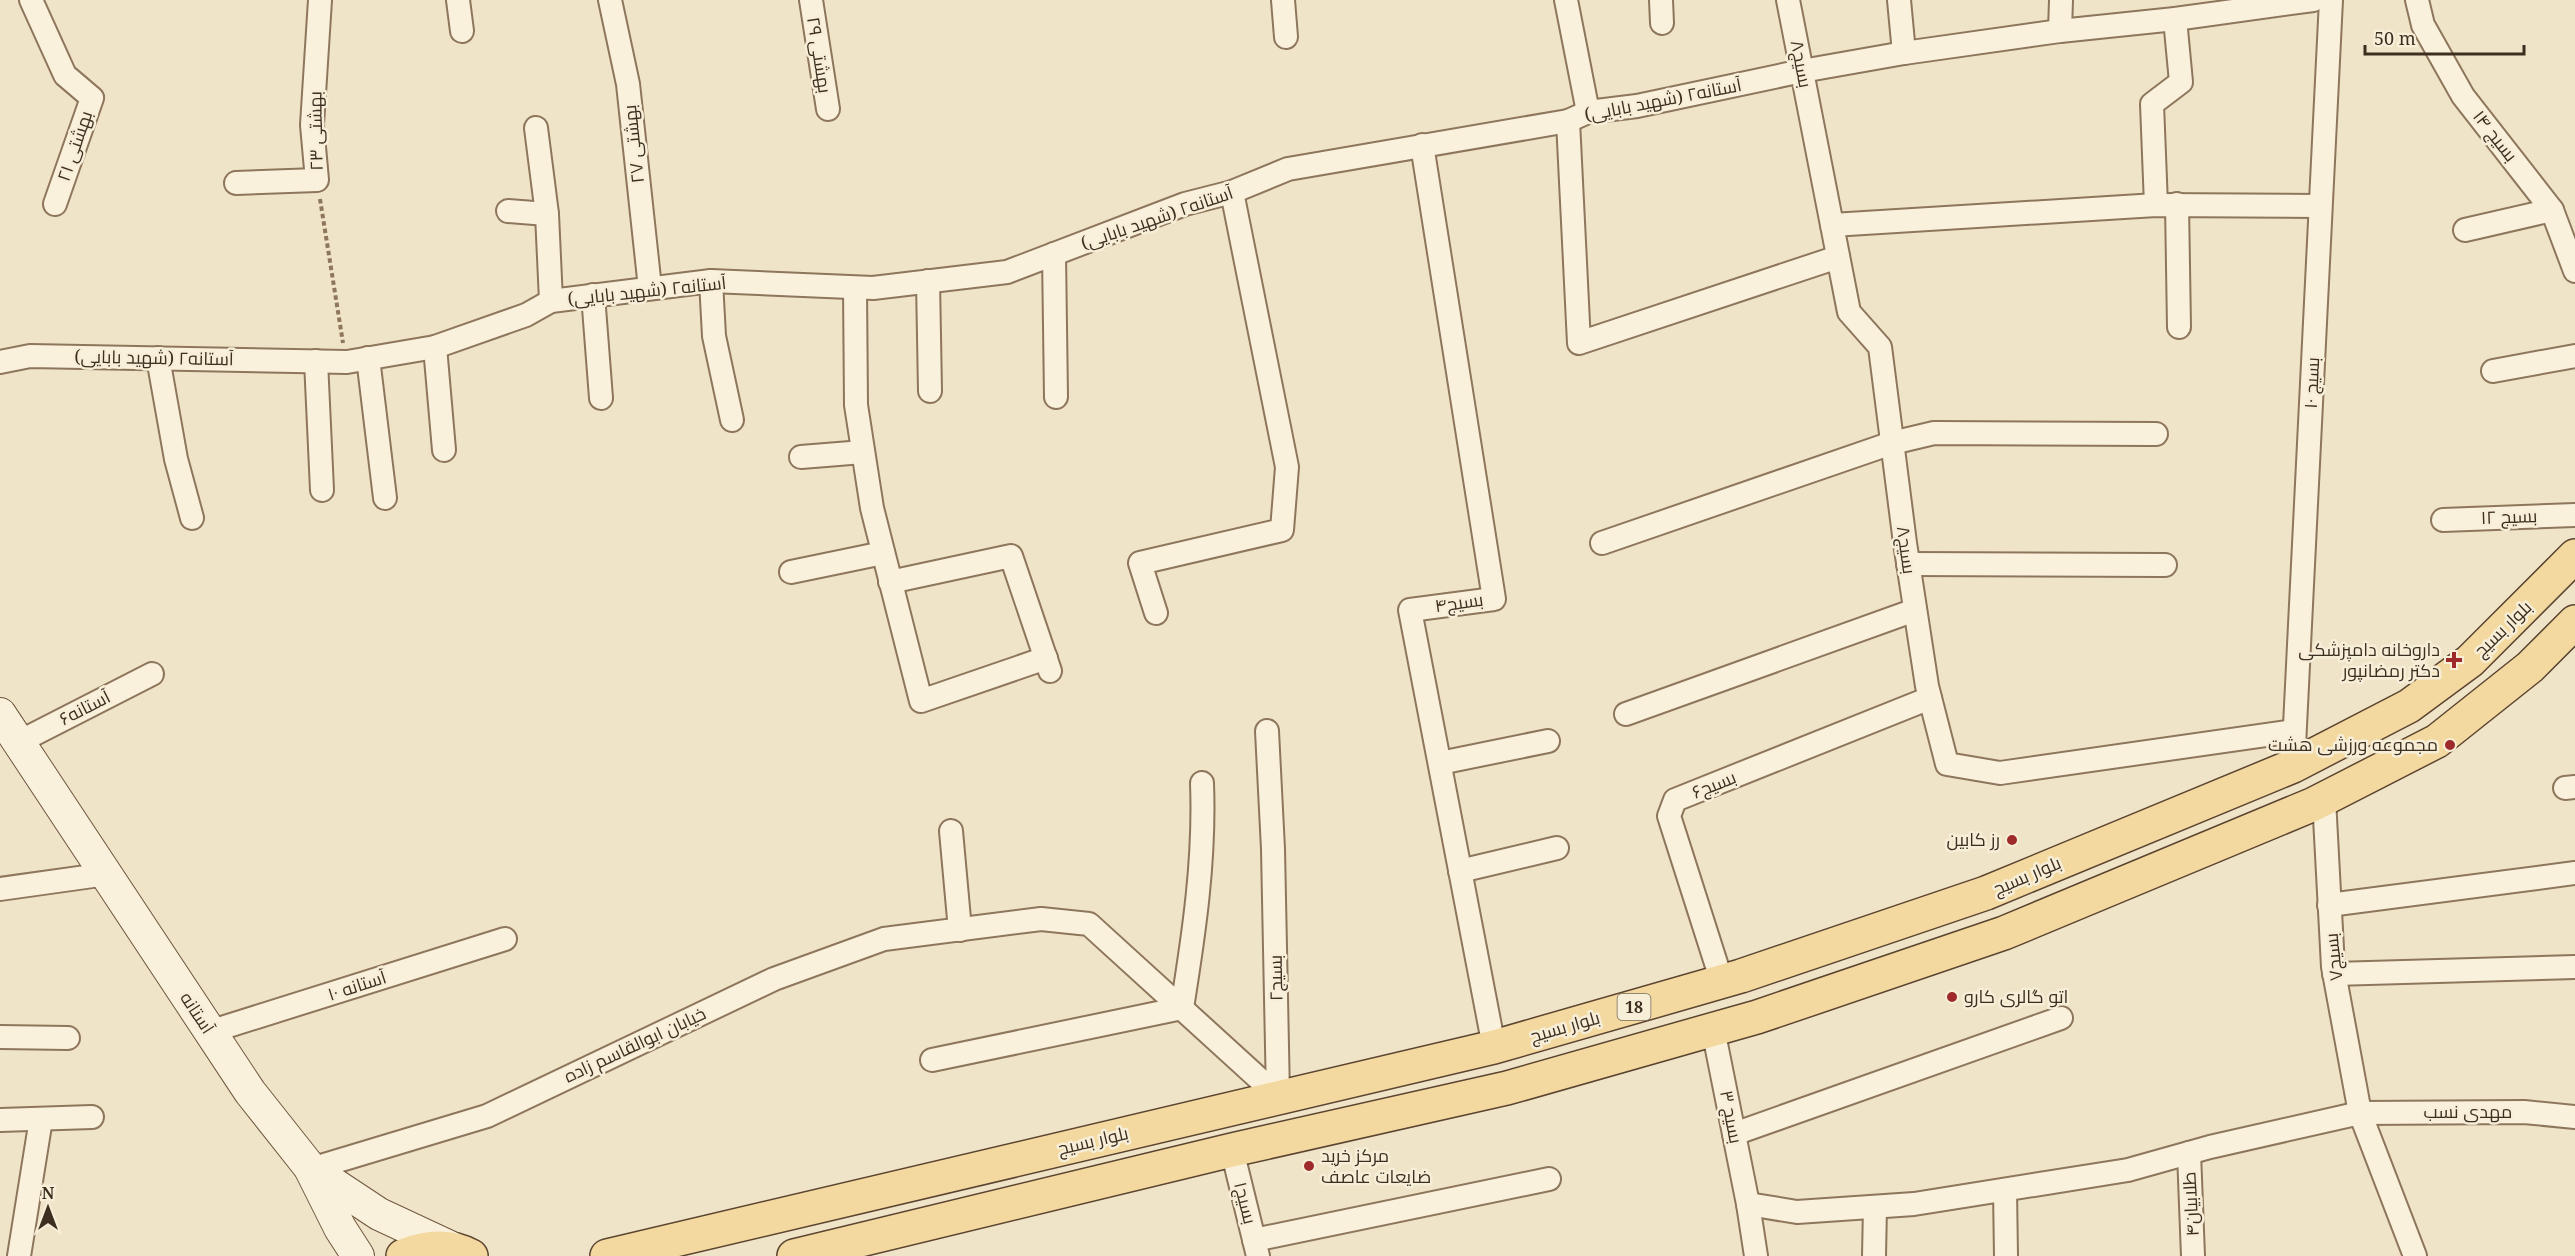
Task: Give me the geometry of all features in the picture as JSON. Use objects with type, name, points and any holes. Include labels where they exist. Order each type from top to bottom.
[{"type":"main road","name":"بلوار بسیج","points":[[607,1256],[1278,1096],[1494,1047],[1722,982],[1986,893],[2293,766],[2409,706],[2496,637],[2575,556]]},
{"type":"main road","name":"18","points":[[794,1256],[1232,1150],[1507,1088],[1713,1029],[2004,933],[2324,799],[2437,741],[2530,667],[2575,622]]},
{"type":"main road","name":"آستانه","points":[[0,714],[250,1092],[311,1169],[379,1214],[467,1254]]},
{"type":"main road","points":[[311,1169],[340,1228],[358,1256]]},
{"type":"main road","points":[[403,1256],[424,1248],[467,1254]]},
{"type":"street","name":"بهشتی ۲۱","points":[[31,0],[65,75],[92,98],[55,204]]},
{"type":"street","name":"بهشتی ۲۳","points":[[236,183],[317,180],[312,125],[320,0]]},
{"type":"street","points":[[458,0],[462,31]]},
{"type":"street","name":"بهشتی ۲۷","points":[[610,0],[628,84],[650,288]]},
{"type":"street","name":"بهشتی ۲۹","points":[[811,0],[828,109]]},
{"type":"street","points":[[1282,0],[1286,37]]},
{"type":"street","points":[[1566,0],[1578,116],[1579,343],[1838,258]]},
{"type":"street","points":[[1661,0],[1662,23]]},
{"type":"street","name":"بسیج۸","points":[[1788,0],[1849,312],[1880,347],[1915,610],[1930,698],[1947,764],[2000,773],[2294,731]]},
{"type":"street","points":[[1899,0],[1904,54]]},
{"type":"street","points":[[2060,31],[2061,0]]},
{"type":"street","name":"آستانه۲ (شهید بابایی)","points":[[0,362],[30,356],[358,360],[435,347],[526,315],[551,301],[711,281],[855,288],[1007,272],[1185,204],[1232,192],[1288,169],[1384,155],[1422,145],[1637,106],[1802,71],[1904,54],[2060,31],[2175,19],[2313,0]]},
{"type":"street","name":"بسیج ۱۰","points":[[2293,766],[2331,0]]},
{"type":"street","name":"بسیج ۱۴","points":[[2417,0],[2423,25],[2463,96],[2552,210],[2575,271]]},
{"type":"street","points":[[2175,19],[2181,82],[2152,105],[2166,205],[2179,327]]},
{"type":"street","points":[[536,128],[547,213],[551,301]]},
{"type":"street","name":"بسیج۴","points":[[1422,145],[1494,599],[1410,610],[1494,1047]]},
{"type":"street","points":[[1156,613],[1140,564],[1282,530],[1287,467],[1232,192]]},
{"type":"street","points":[[1832,225],[2166,205],[2320,207]]},
{"type":"street","points":[[2465,230],[2552,210]]},
{"type":"street","points":[[508,211],[547,213]]},
{"type":"street","points":[[1054,254],[1056,397]]},
{"type":"street","points":[[711,281],[714,336],[732,420]]},
{"type":"street","points":[[928,281],[930,391]]},
{"type":"street","points":[[855,288],[856,405],[863,452],[872,508],[890,582],[921,701],[1048,665],[1011,556],[890,582]]},
{"type":"street","points":[[593,296],[602,398]]},
{"type":"street","points":[[435,347],[444,450]]},
{"type":"street","points":[[2493,371],[2575,356]]},
{"type":"street","points":[[158,358],[176,459],[192,518]]},
{"type":"street","points":[[358,360],[385,498]]},
{"type":"street","points":[[316,361],[322,490]]},
{"type":"street","points":[[1602,543],[1892,443],[1934,433],[2156,434]]},
{"type":"street","points":[[801,457],[863,452]]},
{"type":"street","name":"بسیج ۱۲","points":[[2443,519],[2575,515]]},
{"type":"street","points":[[791,572],[883,553]]},
{"type":"street","points":[[1908,564],[2166,565]]},
{"type":"street","points":[[1626,714],[1915,610]]},
{"type":"street","name":"آستانه۶","points":[[19,742],[152,674]]},
{"type":"street","name":"بسیج۶","points":[[1722,982],[1669,816],[1675,800],[1930,698]]},
{"type":"street","name":"بسیج۲","points":[[1266,730],[1273,849],[1278,1096]]},
{"type":"street","points":[[1440,763],[1548,741]]},
{"type":"street","points":[[1182,1008],[1196,924],[1204,834],[1202,783]]},
{"type":"street","name":"بسیج۷","points":[[2324,799],[2334,974],[2360,1113],[2415,1256]]},
{"type":"street","points":[[951,831],[960,930]]},
{"type":"street","points":[[1460,871],[1557,848]]},
{"type":"street","points":[[2330,905],[2575,873]]},
{"type":"street","points":[[0,889],[107,874]]},
{"type":"street","name":"خیابان ابوالقاسم زاده","points":[[311,1169],[487,1116],[785,975],[884,939],[1041,920],[1089,924],[1182,1008]]},
{"type":"street","name":"آستانه ۱۰","points":[[210,1032],[505,939]]},
{"type":"street","points":[[2334,974],[2575,968]]},
{"type":"street","points":[[1182,1008],[1278,1096]]},
{"type":"street","points":[[932,1060],[1182,1008]]},
{"type":"street","points":[[1734,1134],[2061,1018]]},
{"type":"street","name":"بسیج ۳","points":[[1713,1029],[1748,1204],[1756,1256]]},
{"type":"street","points":[[0,1037],[68,1038]]},
{"type":"street","name":"مهدی نسب","points":[[1748,1204],[1797,1212],[1914,1204],[2128,1170],[2189,1153],[2360,1113],[2524,1112],[2575,1117]]},
{"type":"street","points":[[0,1120],[92,1118]]},
{"type":"street","points":[[0,1251],[19,1256],[41,1119]]},
{"type":"street","name":"بسیج۱","points":[[1232,1150],[1256,1248]]},
{"type":"street","name":"طلابیان۴","points":[[2189,1153],[2193,1256]]},
{"type":"street","points":[[1256,1248],[1550,1179]]},
{"type":"street","points":[[2006,1190],[2006,1256]]},
{"type":"street","points":[[1874,1256],[1875,1207]]},
{"type":"path","points":[[317,180],[358,360]]},
{"type":"place","name":"داروخانه دامپزشکی دکتر رمضانپور","points":[[2454,660]]},
{"type":"place","name":"مجموعه ورزشی هشت","points":[[2450,745]]},
{"type":"place","name":"رز کابین","points":[[2012,840]]},
{"type":"place","name":"اتو گالری کارو","points":[[1952,997]]},
{"type":"place","name":"مرکز خرید ضایعات عاصف","points":[[1309,1166]]}]
